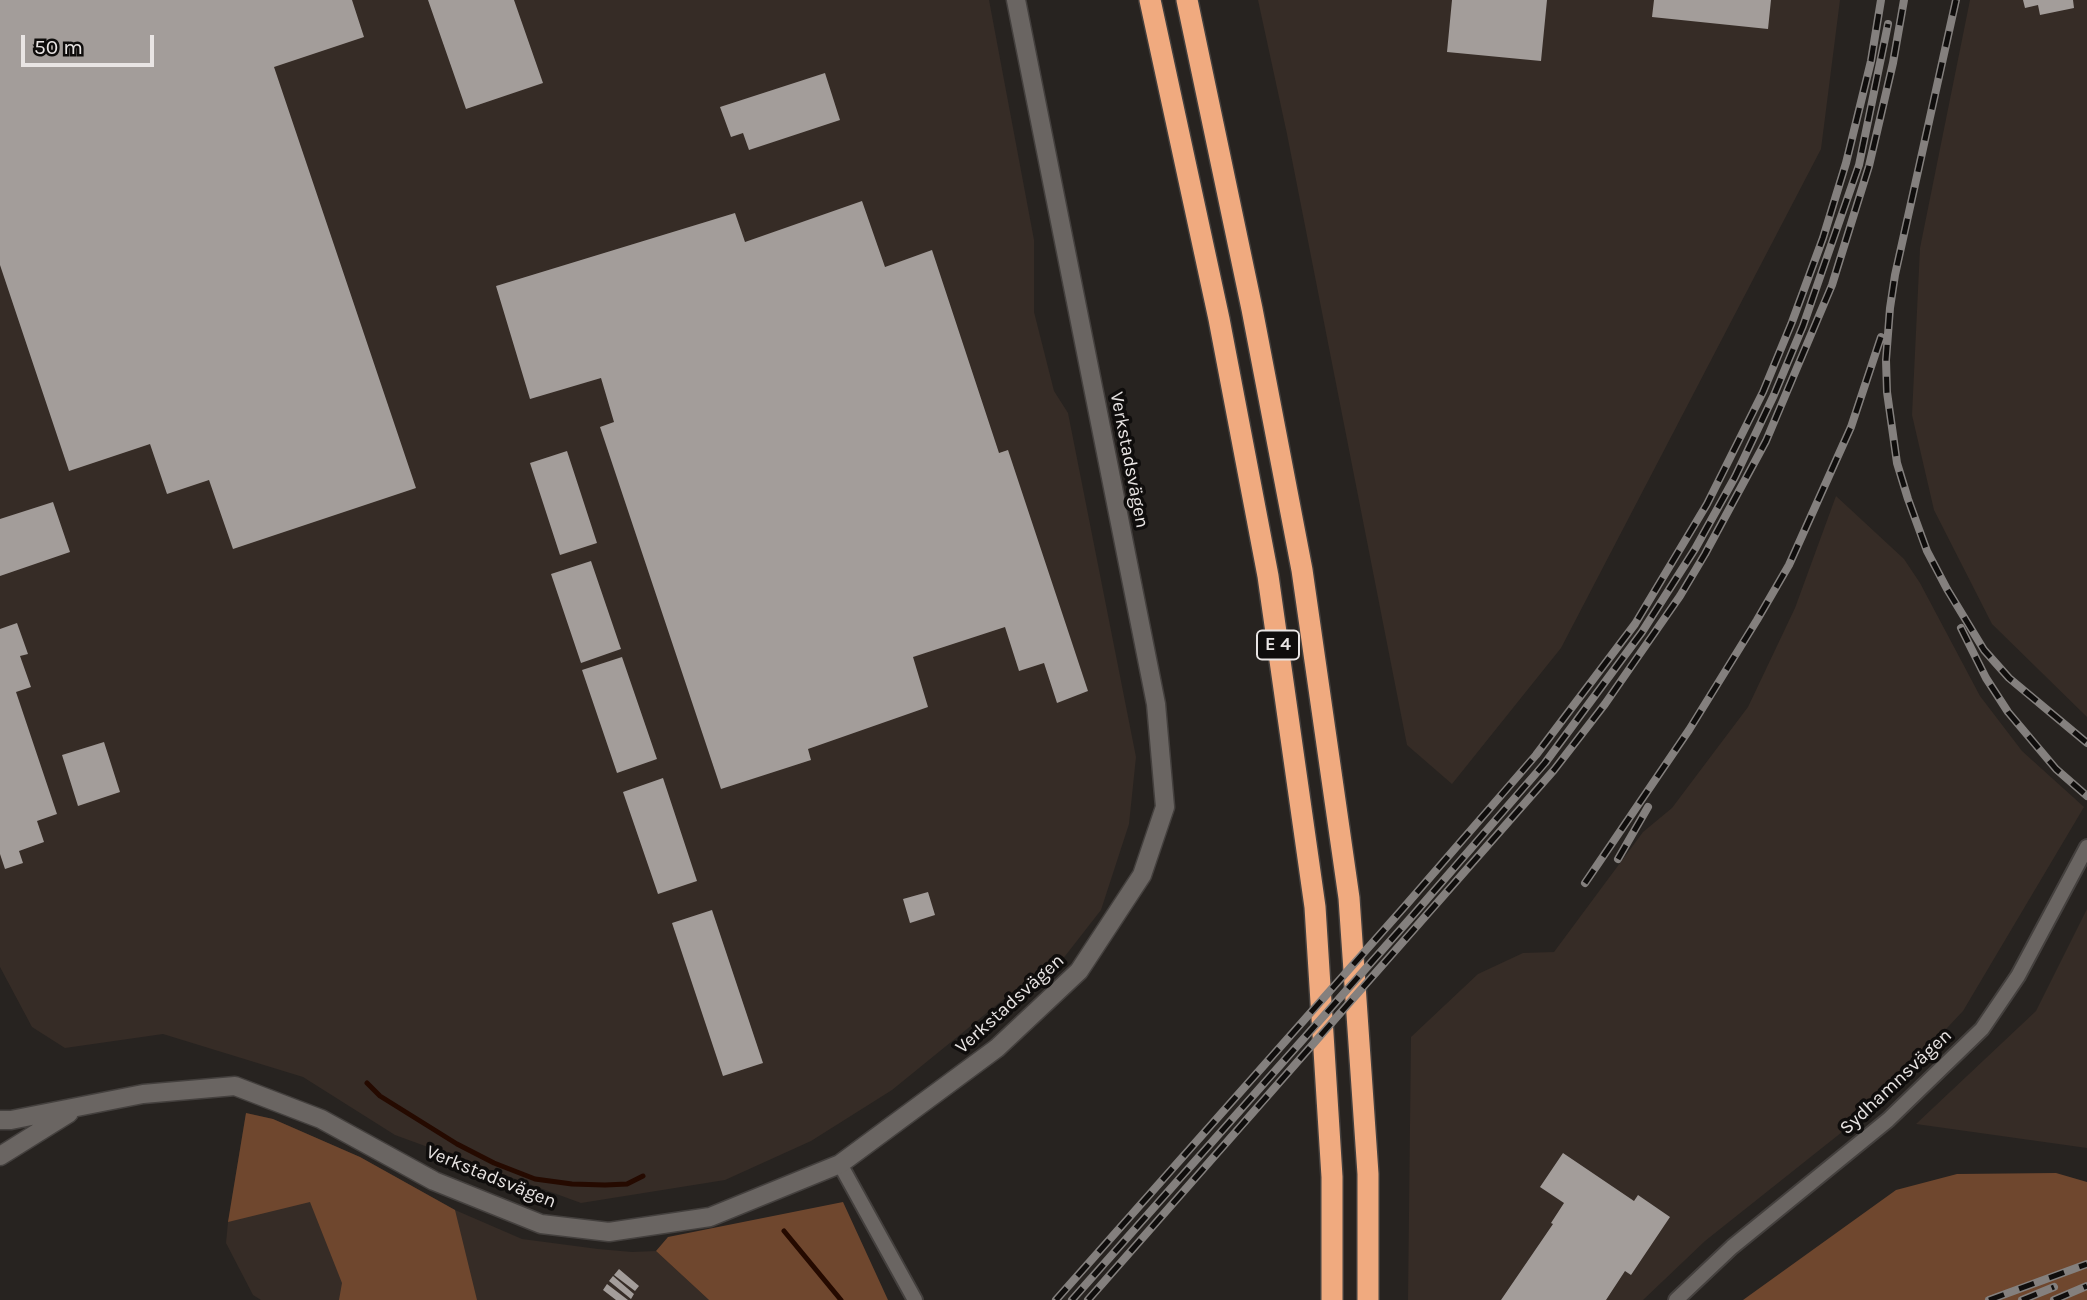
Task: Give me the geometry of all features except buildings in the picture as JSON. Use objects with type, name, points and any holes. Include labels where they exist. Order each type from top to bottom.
[{"type":"highway","name":"E 4","points":[[1150,0],[1219,319],[1268,576],[1313,893],[1332,1177],[1332,1300]]},
{"type":"highway","name":"E 4","points":[[1187,0],[1252,309],[1302,570],[1349,898],[1368,1174],[1368,1300]]},
{"type":"main road","name":"Verkstadsvägen","points":[[0,1120],[78,1108],[143,1094],[234,1086],[321,1119],[434,1181],[541,1224],[609,1232],[710,1217],[840,1164],[997,1048],[1079,971],[1142,875],[1166,807],[1156,704],[1016,0]]},
{"type":"main road","name":"Verkstadsvägen","points":[[0,1156],[78,1108]]},
{"type":"street","name":"Sydhamnsvägen","points":[[1676,1300],[1732,1247],[1888,1120],[1982,1029],[2018,976],[2087,847]]},
{"type":"street","points":[[840,1164],[915,1300]]},
{"type":"shaded area","points":[[0,0],[989,0],[1034,240],[1034,312],[1054,391],[1068,413],[1136,757],[1129,824],[1101,910],[1062,960],[1015,990],[892,1090],[811,1141],[725,1180],[581,1203],[395,1135],[303,1077],[163,1034],[65,1048],[32,1027],[0,967]]},
{"type":"shaded area","points":[[1258,0],[1840,0],[1821,149],[1561,648],[1452,784],[1407,745],[1287,134]]},
{"type":"shaded area","points":[[1970,0],[2087,0],[2087,717],[1992,624],[1934,510],[1912,415],[1920,248]]},
{"type":"shaded area","points":[[1836,496],[1904,559],[1920,583],[1980,696],[2022,751],[2084,807],[1963,1011],[1871,1109],[1705,1241],[1643,1300],[1408,1300],[1411,1037],[1478,974],[1523,953],[1554,952],[1643,832],[1672,808],[1748,707],[1795,608]]},
{"type":"shaded area","points":[[2087,909],[2087,1148],[1916,1124],[2036,1011]]},
{"type":"shaded area","points":[[246,1113],[273,1119],[360,1157],[455,1210],[522,1239],[598,1249],[656,1251],[709,1300],[261,1300],[253,1295],[226,1243]]},
{"type":"shaded area","points":[[246,1113],[273,1119],[360,1157],[455,1210],[477,1300],[339,1300],[342,1283],[310,1202],[228,1222]]},
{"type":"shaded area","points":[[2056,1173],[2087,1182],[2087,1300],[1743,1300],[1896,1190],[1957,1174]]},
{"type":"shaded area","points":[[843,1202],[888,1300],[709,1300],[656,1251],[668,1237]]},
{"type":"waterway","points":[[367,1083],[380,1096],[457,1144],[494,1163],[535,1179],[605,1185],[627,1184],[643,1176]]},
{"type":"waterway","points":[[784,1231],[841,1300]]},
{"type":"railway","points":[[1056,1300],[1536,755],[1635,624],[1707,504],[1763,392],[1792,322],[1823,238],[1846,163],[1871,61],[1881,0]]},
{"type":"railway","points":[[1088,1300],[1554,770],[1605,704],[1680,596],[1766,441],[1832,285],[1869,166],[1893,63],[1904,0]]},
{"type":"railway","points":[[1956,0],[1890,308],[1886,360],[1887,392],[1897,463],[1927,551],[1984,650],[2009,678],[2087,743]]},
{"type":"railway","points":[[1072,1300],[1545,763],[1642,632],[1695,549],[1735,477],[1803,326],[1859,165],[1888,24]]},
{"type":"railway","points":[[1585,883],[1689,730],[1789,565],[1851,427],[1881,337]]},
{"type":"railway","points":[[1961,628],[1986,678],[2008,712],[2056,769],[2087,796]]},
{"type":"railway","points":[[1618,859],[1648,807]]},
{"type":"railway","points":[[1989,1300],[2087,1264]]},
{"type":"railway","points":[[2054,1300],[2087,1286]]},
{"type":"railway","points":[[2022,1300],[2054,1287]]}]
